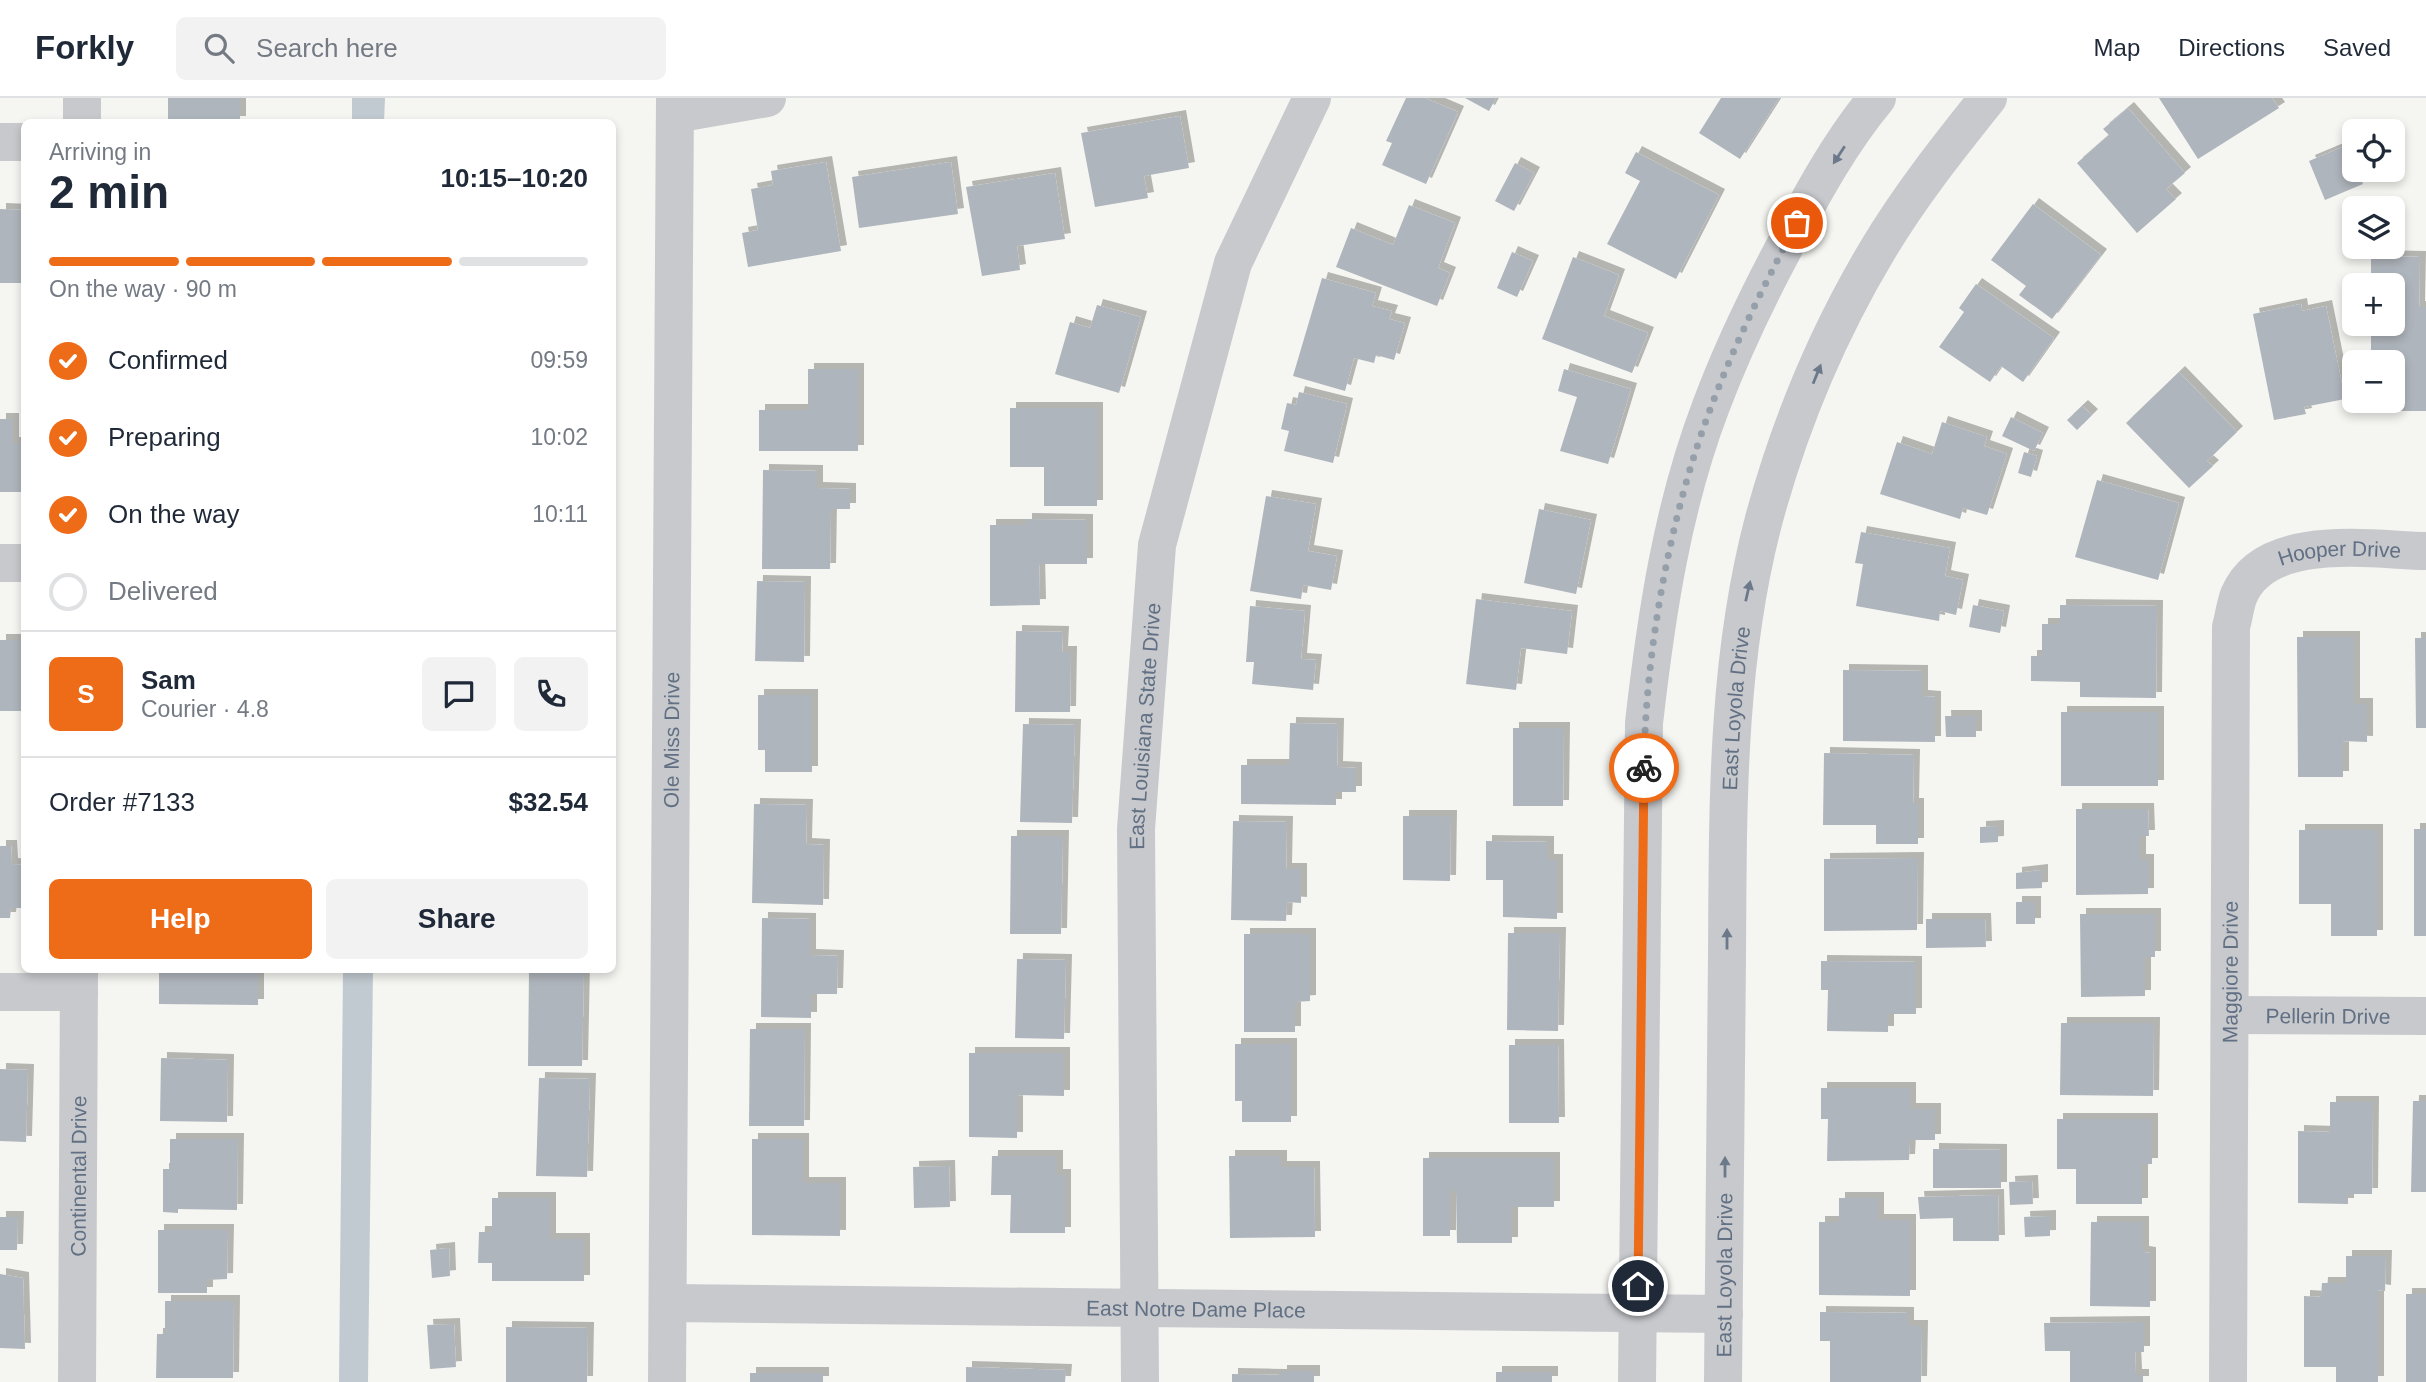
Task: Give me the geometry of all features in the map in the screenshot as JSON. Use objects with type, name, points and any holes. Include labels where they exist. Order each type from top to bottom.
[{"type":"street","points":[[82,98],[82,119]]},
{"type":"street","points":[[675,106],[767,98]]},
{"type":"street","name":"East Louisiana State Drive","points":[[1140,1382],[1136,829],[1157,545],[1233,263],[1312,98]]},
{"type":"street","points":[[1637,1382],[1644,723],[1655,626],[1673,536],[1710,408],[1754,304],[1808,202],[1877,98]]},
{"type":"street","name":"East Loyola Drive","points":[[1723,1382],[1728,812],[1733,691],[1745,606],[1764,519],[1785,455],[1829,342],[1876,252],[1927,174],[1988,98]]},
{"type":"street","name":"Ole Miss Drive","points":[[667,1382],[675,106]]},
{"type":"street","points":[[0,142],[21,142]]},
{"type":"street","name":"Hooper Drive","points":[[2257,571],[2276,558],[2316,549],[2426,551]]},
{"type":"street","points":[[0,563],[21,563]]},
{"type":"street","name":"Maggiore Drive","points":[[2228,1382],[2231,627],[2239,594],[2257,571]]},
{"type":"street","points":[[0,992],[79,981]]},
{"type":"street","name":"Continental Drive","points":[[77,1382],[79,981]]},
{"type":"street","name":"Pellerin Drive","points":[[2230,1015],[2426,1016]]},
{"type":"street","name":"East Notre Dame Place","points":[[668,1303],[1724,1314]]},
{"type":"shaded area","points":[[352,98],[385,98],[384,119],[352,119]]},
{"type":"shaded area","points":[[343,973],[373,973],[368,1382],[339,1382]]},
{"type":"building","points":[[168,98],[240,98],[240,119],[168,119]]},
{"type":"building","points":[[1406,98],[1425,98],[1458,112],[1426,184],[1382,165],[1392,143],[1386,141]]},
{"type":"building","points":[[1465,98],[1496,98],[1489,111]]},
{"type":"building","points":[[1721,98],[1779,98],[1740,159],[1699,133]]},
{"type":"building","points":[[2159,98],[2272,98],[2279,108],[2198,159]]},
{"type":"building","points":[[2128,108],[2185,173],[2166,189],[2176,199],[2137,233],[2077,163],[2109,135],[2103,129]]},
{"type":"building","points":[[1180,116],[1189,168],[1144,176],[1148,198],[1095,207],[1081,133]]},
{"type":"building","points":[[2342,147],[2342,182],[2363,184],[2325,200],[2309,161]]},
{"type":"building","points":[[1636,152],[1719,195],[1676,279],[1607,244],[1640,181],[1625,173]]},
{"type":"building","points":[[826,162],[841,251],[748,267],[742,233],[758,230],[751,189],[773,185],[771,171]]},
{"type":"building","points":[[951,162],[958,214],[859,228],[852,177]]},
{"type":"building","points":[[1515,163],[1534,173],[1514,211],[1495,201]]},
{"type":"building","points":[[1055,173],[1065,239],[1017,246],[1020,270],[982,276],[966,187]]},
{"type":"building","points":[[2033,204],[2101,255],[2052,319],[2019,295],[2026,286],[1991,260]]},
{"type":"building","points":[[1409,205],[1455,223],[1438,268],[1450,273],[1437,306],[1336,267],[1351,228],[1393,245]]},
{"type":"building","points":[[0,209],[21,210],[21,283],[0,283]]},
{"type":"building","points":[[1512,252],[1533,261],[1517,297],[1497,288]]},
{"type":"building","points":[[1573,257],[1619,275],[1604,316],[1648,333],[1632,373],[1542,339]]},
{"type":"building","points":[[2420,257],[2419,307],[2426,307],[2426,411],[2405,411],[2405,350],[2371,350],[2371,336],[2405,336],[2405,273],[2371,273],[2371,259]]},
{"type":"building","points":[[1322,278],[1376,293],[1372,306],[1392,311],[1389,319],[1405,323],[1394,360],[1376,355],[1374,363],[1354,358],[1345,391],[1293,376]]},
{"type":"building","points":[[1976,284],[2054,338],[2023,382],[2001,366],[1990,382],[1939,347],[1964,312],[1959,308]]},
{"type":"building","points":[[2301,304],[2302,311],[2326,306],[2342,384],[2342,400],[2304,407],[2306,414],[2274,420],[2253,314]]},
{"type":"building","points":[[1097,305],[1141,317],[1119,393],[1055,374],[1070,322],[1090,328]]},
{"type":"building","points":[[808,369],[858,369],[858,451],[759,451],[759,410],[808,410]]},
{"type":"building","points":[[1564,369],[1631,389],[1608,464],[1560,451],[1577,397],[1558,391]]},
{"type":"building","points":[[2179,372],[2237,432],[2207,461],[2213,466],[2189,488],[2126,423]]},
{"type":"building","points":[[1299,392],[1347,404],[1333,463],[1284,451],[1289,431],[1281,429],[1287,403],[1296,405]]},
{"type":"building","points":[[2082,406],[2092,415],[2077,430],[2067,420]]},
{"type":"building","points":[[1010,408],[1097,408],[1097,506],[1044,506],[1044,467],[1010,467]]},
{"type":"building","points":[[2011,417],[2043,433],[2034,451],[2002,436]]},
{"type":"building","points":[[0,419],[13,419],[13,443],[21,443],[21,492],[0,492]]},
{"type":"building","points":[[1942,422],[1987,437],[1984,446],[2007,454],[1987,515],[1963,508],[1960,519],[1880,494],[1897,442],[1932,454]]},
{"type":"building","points":[[2024,452],[2037,456],[2031,477],[2018,473]]},
{"type":"building","points":[[763,470],[817,471],[817,488],[850,489],[850,509],[831,509],[830,569],[762,569]]},
{"type":"building","points":[[2097,480],[2179,503],[2158,580],[2075,557]]},
{"type":"building","points":[[1266,496],[1316,504],[1308,551],[1337,556],[1331,590],[1303,585],[1301,599],[1250,591]]},
{"type":"building","points":[[1539,509],[1591,520],[1576,594],[1524,583]]},
{"type":"building","points":[[1026,519],[1087,520],[1087,564],[1039,564],[1040,605],[990,606],[990,525],[1026,525]]},
{"type":"building","points":[[1861,532],[1950,548],[1945,576],[1963,580],[1956,615],[1940,611],[1939,621],[1856,606],[1863,564],[1855,563]]},
{"type":"building","points":[[757,581],[805,582],[804,662],[755,661]]},
{"type":"building","points":[[1476,599],[1572,611],[1567,654],[1521,648],[1516,690],[1466,684]]},
{"type":"building","points":[[1973,605],[2004,611],[2000,633],[1969,627]]},
{"type":"building","points":[[2060,605],[2157,606],[2156,698],[2080,697],[2080,682],[2031,681],[2031,656],[2042,656],[2042,624],[2060,624]]},
{"type":"building","points":[[1250,606],[1305,611],[1301,659],[1316,660],[1313,690],[1252,684],[1254,662],[1246,662]]},
{"type":"building","points":[[1016,631],[1063,632],[1062,652],[1071,652],[1070,712],[1015,712]]},
{"type":"building","points":[[2297,637],[2354,637],[2354,704],[2367,704],[2367,742],[2343,741],[2343,777],[2298,777]]},
{"type":"building","points":[[2415,638],[2426,638],[2426,728],[2416,728]]},
{"type":"building","points":[[0,640],[21,640],[21,711],[0,711]]},
{"type":"building","points":[[1843,670],[1922,671],[1922,696],[1935,697],[1935,742],[1843,741]]},
{"type":"building","points":[[758,695],[812,695],[812,772],[765,772],[765,750],[758,750]]},
{"type":"building","points":[[2061,712],[2158,712],[2158,786],[2061,786]]},
{"type":"building","points":[[1945,716],[1976,716],[1976,737],[1946,737]]},
{"type":"building","points":[[1290,723],[1338,724],[1337,767],[1356,768],[1356,792],[1336,792],[1336,805],[1241,804],[1241,765],[1289,765]]},
{"type":"building","points":[[1023,724],[1075,725],[1072,823],[1020,822]]},
{"type":"building","points":[[1513,728],[1564,728],[1563,806],[1513,806]]},
{"type":"building","points":[[1824,753],[1914,755],[1913,804],[1918,804],[1918,844],[1876,844],[1876,825],[1823,825]]},
{"type":"building","points":[[754,804],[807,805],[806,844],[824,845],[823,905],[752,903]]},
{"type":"building","points":[[2076,809],[2148,809],[2149,836],[2140,836],[2140,860],[2148,860],[2148,894],[2076,895]]},
{"type":"building","points":[[1403,816],[1451,816],[1450,881],[1403,880]]},
{"type":"building","points":[[1233,821],[1287,822],[1286,869],[1301,869],[1301,903],[1287,902],[1286,921],[1231,920]]},
{"type":"building","points":[[1998,826],[1998,842],[1980,843],[1980,827]]},
{"type":"building","points":[[2414,829],[2426,829],[2426,936],[2414,936]]},
{"type":"building","points":[[2299,830],[2377,830],[2377,936],[2331,936],[2331,904],[2299,904]]},
{"type":"building","points":[[1011,836],[1063,836],[1061,934],[1010,934]]},
{"type":"building","points":[[1486,841],[1548,842],[1548,860],[1557,860],[1557,919],[1503,917],[1503,880],[1486,880]]},
{"type":"building","points":[[0,846],[11,846],[12,864],[21,865],[21,908],[11,908],[10,918],[0,918]]},
{"type":"building","points":[[1918,858],[1917,930],[1824,931],[1824,859]]},
{"type":"building","points":[[2042,870],[2042,888],[2016,889],[2016,873]]},
{"type":"building","points":[[2016,902],[2035,902],[2035,924],[2016,924]]},
{"type":"building","points":[[2080,914],[2155,914],[2155,957],[2145,957],[2145,996],[2081,997]]},
{"type":"building","points":[[762,918],[810,919],[810,955],[838,956],[837,994],[811,994],[811,1018],[761,1017]]},
{"type":"building","points":[[1926,919],[1985,919],[1986,947],[1926,948]]},
{"type":"building","points":[[1508,933],[1560,933],[1558,1031],[1507,1030]]},
{"type":"building","points":[[1244,934],[1310,934],[1310,1001],[1295,1002],[1295,1032],[1244,1032]]},
{"type":"building","points":[[1017,959],[1066,960],[1064,1039],[1015,1038]]},
{"type":"building","points":[[1821,961],[1916,962],[1916,1014],[1888,1014],[1888,1032],[1827,1031],[1828,990],[1821,990]]},
{"type":"building","points":[[159,973],[258,973],[258,1005],[159,1004]]},
{"type":"building","points":[[529,973],[584,973],[582,1066],[528,1066]]},
{"type":"building","points":[[2061,1023],[2154,1023],[2153,1096],[2060,1095]]},
{"type":"building","points":[[750,1029],[805,1029],[804,1126],[749,1126]]},
{"type":"building","points":[[1235,1044],[1291,1044],[1291,1122],[1242,1122],[1242,1101],[1235,1101]]},
{"type":"building","points":[[1509,1045],[1558,1045],[1559,1123],[1509,1123]]},
{"type":"building","points":[[969,1053],[1064,1053],[1064,1096],[1017,1095],[1017,1138],[969,1137]]},
{"type":"building","points":[[161,1058],[228,1060],[227,1122],[160,1121]]},
{"type":"building","points":[[0,1069],[28,1070],[26,1142],[0,1141]]},
{"type":"building","points":[[539,1078],[590,1079],[587,1177],[536,1176]]},
{"type":"building","points":[[1821,1088],[1910,1088],[1910,1109],[1935,1109],[1935,1140],[1910,1140],[1909,1160],[1827,1161],[1828,1119],[1821,1119]]},
{"type":"building","points":[[2413,1101],[2426,1101],[2426,1192],[2411,1192]]},
{"type":"building","points":[[2330,1102],[2373,1102],[2372,1194],[2348,1194],[2348,1204],[2298,1203],[2298,1131],[2330,1132]]},
{"type":"building","points":[[2057,1119],[2152,1119],[2152,1164],[2142,1164],[2142,1204],[2076,1204],[2076,1169],[2057,1169]]},
{"type":"building","points":[[170,1139],[238,1139],[237,1210],[178,1209],[178,1213],[163,1212],[163,1169],[170,1169]]},
{"type":"building","points":[[752,1139],[803,1139],[803,1183],[840,1183],[840,1236],[752,1235]]},
{"type":"building","points":[[1933,1149],[2001,1150],[2001,1188],[1933,1188]]},
{"type":"building","points":[[992,1156],[1057,1156],[1057,1175],[1065,1175],[1065,1233],[1010,1233],[1011,1195],[991,1195]]},
{"type":"building","points":[[1229,1156],[1281,1156],[1281,1167],[1314,1167],[1315,1237],[1230,1238]]},
{"type":"building","points":[[1423,1158],[1554,1158],[1554,1207],[1512,1207],[1512,1243],[1457,1243],[1456,1191],[1450,1191],[1450,1236],[1423,1236]]},
{"type":"building","points":[[949,1166],[950,1207],[914,1208],[913,1167]]},
{"type":"building","points":[[2032,1181],[2033,1204],[2010,1205],[2009,1182]]},
{"type":"building","points":[[1998,1195],[1999,1241],[1953,1241],[1953,1218],[1920,1219],[1918,1197]]},
{"type":"building","points":[[492,1198],[550,1198],[550,1239],[584,1239],[584,1281],[492,1281],[492,1263],[478,1263],[479,1232],[492,1232]]},
{"type":"building","points":[[1839,1198],[1878,1198],[1878,1220],[1910,1220],[1910,1296],[1819,1295],[1819,1222],[1839,1222]]},
{"type":"building","points":[[2050,1216],[2050,1236],[2025,1237],[2024,1217]]},
{"type":"building","points":[[0,1217],[18,1217],[17,1250],[0,1250]]},
{"type":"building","points":[[2091,1222],[2143,1222],[2143,1252],[2150,1253],[2150,1307],[2090,1306]]},
{"type":"building","points":[[158,1230],[228,1230],[227,1279],[207,1280],[207,1293],[158,1293]]},
{"type":"building","points":[[449,1248],[450,1276],[432,1278],[430,1250]]},
{"type":"building","points":[[2346,1256],[2386,1256],[2385,1291],[2378,1290],[2378,1382],[2336,1382],[2336,1367],[2304,1367],[2304,1296],[2321,1297],[2322,1283],[2346,1283]]},
{"type":"building","points":[[0,1274],[23,1278],[25,1349],[0,1348]]},
{"type":"building","points":[[2406,1294],[2426,1294],[2426,1382],[2406,1382]]},
{"type":"building","points":[[165,1301],[234,1301],[233,1378],[156,1378],[157,1334],[165,1334]]},
{"type":"building","points":[[1820,1312],[1908,1313],[1908,1326],[1922,1326],[1921,1382],[1830,1382],[1830,1341],[1820,1341]]},
{"type":"building","points":[[2144,1322],[2144,1352],[2135,1352],[2136,1375],[2143,1375],[2143,1382],[2070,1382],[2070,1351],[2045,1351],[2044,1323]]},
{"type":"building","points":[[454,1324],[456,1367],[430,1369],[427,1325]]},
{"type":"building","points":[[506,1327],[588,1328],[587,1382],[506,1382]]},
{"type":"building","points":[[966,1367],[1066,1370],[1065,1382],[966,1382]]},
{"type":"building","points":[[1281,1371],[1314,1371],[1314,1382],[1232,1382],[1232,1374],[1281,1375]]},
{"type":"building","points":[[1496,1372],[1552,1372],[1552,1382],[1496,1382]]},
{"type":"building","points":[[750,1373],[823,1373],[823,1382],[750,1382]]},
{"type":"way so far","points":[[1644,768],[1644,723],[1655,626],[1673,536],[1710,408],[1754,304],[1797,223]]},
{"type":"route","points":[[1638,1286],[1644,768]]}]
